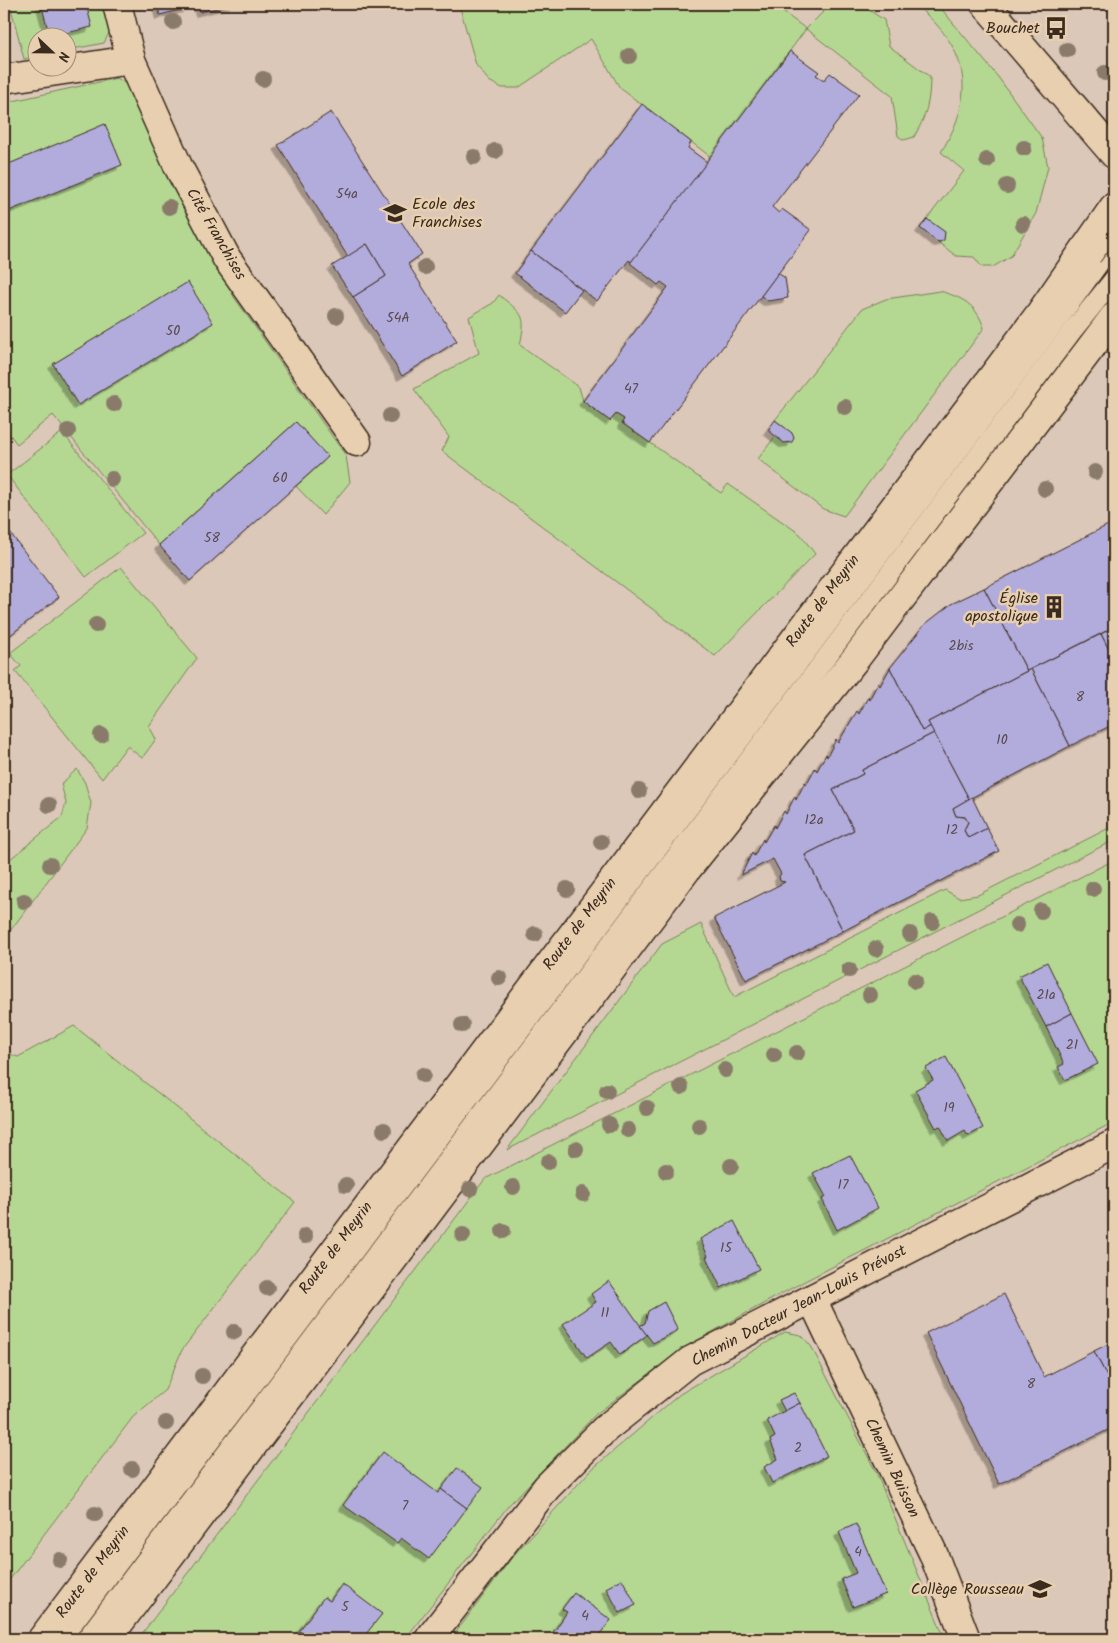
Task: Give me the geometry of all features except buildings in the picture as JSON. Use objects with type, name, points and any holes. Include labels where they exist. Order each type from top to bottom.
[{"type":"main road","name":"Cité Franchises","points":[[118,4],[131,60],[178,166],[227,258],[357,442]]},
{"type":"main road","points":[[985,4],[1114,154]]},
{"type":"main road","points":[[4,79],[131,60]]},
{"type":"main road","name":"Route de Meyrin","points":[[42,1639],[1027,330],[1114,207]]},
{"type":"main road","points":[[107,1639],[687,869],[856,658],[1114,317]]},
{"type":"main road","name":"Chemin Docteur Jean-Louis Prévost","points":[[429,1639],[547,1487],[605,1429],[690,1361],[1114,1144]]},
{"type":"main road","name":"Chemin Buisson","points":[[812,1299],[933,1553],[966,1639]]},
{"type":"lane","points":[[61,1639],[1086,282],[1100,262],[1114,227]]},
{"type":"lane","points":[[86,1639],[1073,330],[1114,279]]},
{"type":"green space","points":[[10,4],[103,4],[110,31],[104,43],[78,48],[78,28],[28,28],[28,58],[24,59]]},
{"type":"green space","points":[[459,4],[772,4],[806,29],[711,157],[620,88],[591,39],[518,88],[502,88],[489,81],[476,65]]},
{"type":"green space","points":[[831,4],[860,4],[884,20],[889,46],[930,77],[929,94],[922,123],[914,137],[904,140],[898,136],[892,96],[806,29]]},
{"type":"green space","points":[[914,4],[937,4],[939,6],[998,77],[1042,138],[1048,167],[1036,213],[1011,256],[993,267],[982,267],[974,257],[956,256],[920,228],[964,171],[941,152],[953,130],[960,110],[963,90],[962,72],[956,54],[946,37],[932,20]]},
{"type":"green space","points":[[117,78],[130,87],[234,297],[346,456],[350,482],[323,515],[296,486],[327,457],[296,422],[159,545],[53,415],[17,444],[4,427],[4,103]]},
{"type":"green space","points":[[940,291],[968,303],[977,313],[984,328],[844,516],[823,509],[758,459],[783,426],[775,420],[862,309],[886,299]]},
{"type":"green space","points":[[499,295],[518,311],[521,316],[523,327],[520,345],[579,387],[583,401],[610,421],[616,414],[624,419],[622,423],[721,493],[728,484],[800,534],[815,554],[715,656],[442,451],[449,437],[414,389],[479,353],[469,317],[493,303]]},
{"type":"green space","points":[[62,432],[143,533],[86,577],[7,475]]},
{"type":"green space","points":[[121,567],[197,658],[149,726],[156,739],[142,758],[127,746],[102,779],[15,671],[21,666],[10,653]]},
{"type":"green space","points":[[77,769],[85,783],[91,803],[87,828],[4,939],[4,864],[62,817],[66,803],[61,784]]},
{"type":"green space","points":[[1114,822],[1114,840],[507,1150],[662,944],[701,924],[734,997],[945,890],[959,898],[978,895],[1107,829]]},
{"type":"green space","points":[[1114,860],[1114,1122],[801,1283],[685,1347],[596,1414],[509,1505],[405,1639],[138,1639],[485,1179]]},
{"type":"green space","points":[[74,1026],[295,1202],[182,1350],[165,1390],[133,1417],[4,1587],[4,1052],[18,1057]]},
{"type":"green space","points":[[785,1332],[801,1335],[811,1346],[876,1472],[945,1639],[451,1639],[513,1556],[590,1471],[680,1394]]},
{"type":"tram line","points":[[1100,262],[1114,243]]},
{"type":"place","name":"Bouchet","points":[[1056,28]]},
{"type":"place","name":"Ecole des Franchises","points":[[395,213]]},
{"type":"place","name":"Église apostolique","points":[[1054,607]]},
{"type":"place","name":"Collège Rousseau","points":[[1040,1589]]}]
